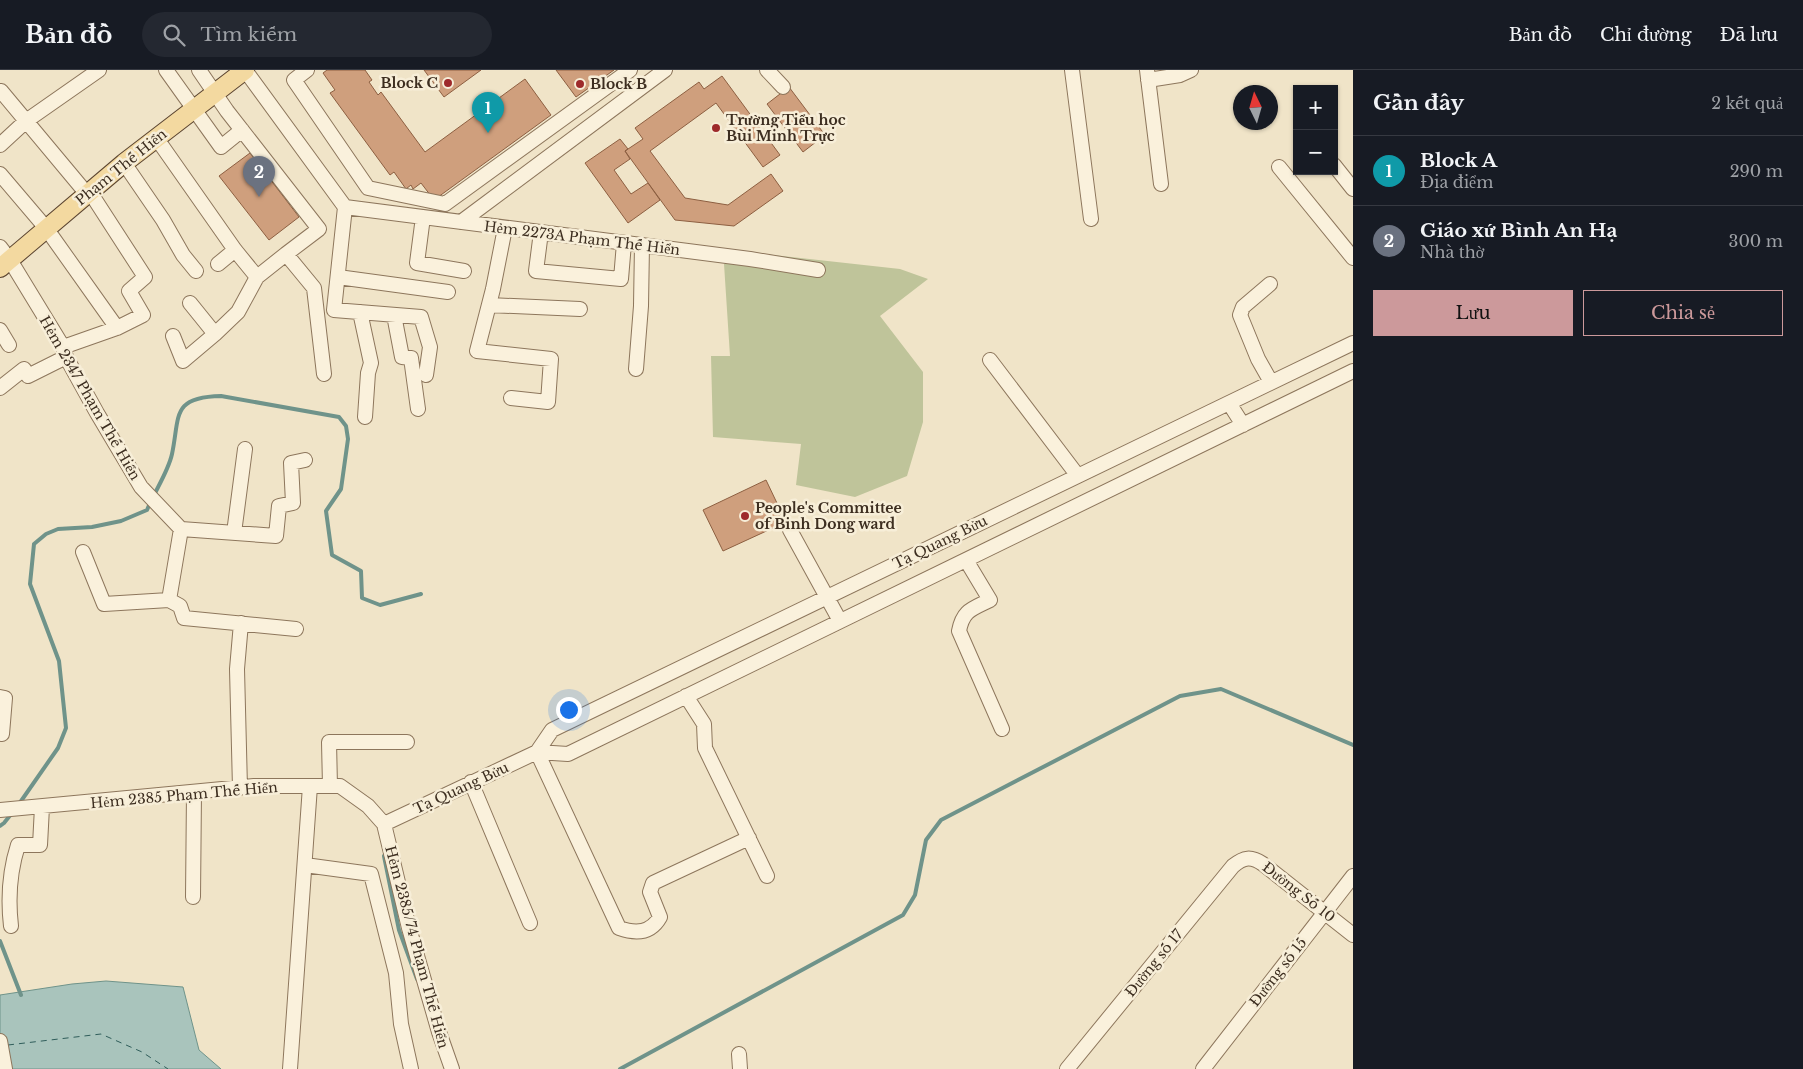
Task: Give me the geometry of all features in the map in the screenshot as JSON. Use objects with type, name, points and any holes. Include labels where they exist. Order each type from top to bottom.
[{"type":"main road","name":"Phạm Thế Hiển","points":[[3,258],[46,228],[124,163],[245,70]]},
{"type":"street","points":[[0,145],[26,121],[100,70]]},
{"type":"street","points":[[166,70],[221,147],[242,130]]},
{"type":"street","points":[[173,336],[183,361],[238,312],[257,277],[319,229],[214,93],[199,70]]},
{"type":"street","points":[[245,70],[345,207],[334,310],[421,317],[430,347],[426,375]]},
{"type":"street","points":[[307,70],[294,80],[368,188],[445,204],[630,70]]},
{"type":"street","points":[[461,222],[665,70]]},
{"type":"street","points":[[767,70],[783,87]]},
{"type":"street","points":[[1072,70],[1091,218]]},
{"type":"street","points":[[1160,184],[1147,75],[1180,75],[1191,70]]},
{"type":"street","points":[[0,388],[24,369],[28,376],[64,352],[143,315],[129,291],[145,277],[88,193],[1,91]]},
{"type":"street","points":[[155,139],[162,146],[235,250],[257,277]]},
{"type":"street","points":[[124,163],[196,271]]},
{"type":"street","points":[[1279,167],[1353,258]]},
{"type":"street","points":[[1338,170],[1353,189]]},
{"type":"street","points":[[0,174],[46,228],[117,328]]},
{"type":"street","name":"Hẻm 2273A Phạm Thế Hiển","points":[[345,207],[750,259],[818,270]]},
{"type":"street","points":[[423,217],[417,264],[464,271]]},
{"type":"street","points":[[505,228],[477,351],[551,359],[548,402],[511,398]]},
{"type":"street","points":[[541,232],[536,271],[621,279],[624,243]]},
{"type":"street","points":[[636,369],[641,306],[642,245]]},
{"type":"street","points":[[218,264],[235,250]]},
{"type":"street","points":[[286,254],[314,288],[324,374]]},
{"type":"street","name":"Hẻm 2347 Phạm Thế Hiển","points":[[3,258],[64,352],[97,413],[141,486],[180,529]]},
{"type":"street","points":[[338,277],[448,292]]},
{"type":"street","points":[[1270,284],[1243,307],[1240,315],[1258,360],[1271,382]]},
{"type":"street","points":[[190,303],[215,334]]},
{"type":"street","points":[[489,305],[580,309]]},
{"type":"street","points":[[360,312],[372,364],[368,373],[365,417]]},
{"type":"street","points":[[394,315],[402,357],[411,358],[418,409]]},
{"type":"street","points":[[0,330],[9,345]]},
{"type":"street","name":"Tạ Quang Bửu","points":[[538,752],[552,730],[1353,343]]},
{"type":"street","points":[[990,360],[1078,476]]},
{"type":"street","name":"Tạ Quang Bửu","points":[[384,824],[538,752],[568,754],[1353,371]]},
{"type":"street","points":[[1229,403],[1243,425]]},
{"type":"street","points":[[234,533],[245,449]]},
{"type":"street","points":[[169,600],[180,529],[276,536],[279,506],[293,503],[290,463],[305,460]]},
{"type":"street","points":[[790,530],[828,596],[840,621]]},
{"type":"street","points":[[83,552],[104,604],[169,600],[180,606],[184,618],[296,629]]},
{"type":"street","points":[[966,560],[990,600],[970,610],[963,616],[959,631],[1002,729]]},
{"type":"street","points":[[240,788],[237,669],[241,623]]},
{"type":"street","points":[[686,696],[704,724],[706,748],[767,876]]},
{"type":"street","points":[[0,697],[5,698],[2,734]]},
{"type":"street","points":[[330,786],[329,742],[407,742]]},
{"type":"street","points":[[538,752],[619,928],[630,931],[643,931],[655,926],[660,917],[650,892],[653,883],[749,838]]},
{"type":"street","points":[[471,782],[530,923]]},
{"type":"street","points":[[290,1069],[310,786]]},
{"type":"street","name":"Hẻm 2385 Phạm Thế Hiển","points":[[2,810],[240,788],[340,786],[368,806],[384,824]]},
{"type":"street","points":[[193,897],[194,792]]},
{"type":"street","points":[[11,926],[9,909],[15,855],[18,845],[40,845],[36,807]]},
{"type":"street","name":"Hẻm 2385/74 Phạm Thế Hiển","points":[[384,824],[409,928],[439,1032],[452,1069]]},
{"type":"street","name":"Đường Số 10","points":[[1242,859],[1254,858],[1263,864],[1353,935]]},
{"type":"street","name":"Đường số 17","points":[[1072,1067],[1233,866],[1242,859]]},
{"type":"street","points":[[304,865],[371,874],[396,973],[402,1024],[411,1069]]},
{"type":"street","name":"Đường số 15","points":[[1202,1069],[1353,876]]},
{"type":"street","points":[[0,1040],[5,1069]]},
{"type":"street","points":[[739,1054],[740,1069]]},
{"type":"green space","points":[[737,251],[900,269],[928,279],[880,316],[923,372],[923,422],[907,476],[855,497],[796,485],[801,444],[713,437],[711,356],[730,356],[724,264]]},
{"type":"water","points":[[106,981],[183,987],[199,1050],[221,1069],[0,1069],[0,995]]},
{"type":"building","points":[[327,70],[365,70],[372,80],[369,82],[378,95],[381,92],[425,152],[525,79],[551,115],[434,200],[421,183],[413,189],[411,185],[406,189],[394,172],[390,175],[330,93],[335,90],[323,73]]},
{"type":"building","name":"Block C","points":[[424,70],[481,70],[444,97]]},
{"type":"building","name":"Block B","points":[[556,70],[614,70],[576,97]]},
{"type":"building","points":[[722,76],[780,155],[763,167],[716,103],[650,151],[685,198],[728,205],[771,174],[783,191],[734,226],[675,220],[625,151],[643,139],[635,128],[699,82],[704,89]]},
{"type":"building","points":[[789,87],[825,135],[803,152],[767,104]]},
{"type":"building","points":[[620,139],[628,149],[625,151],[630,159],[614,170],[631,194],[648,183],[660,200],[628,223],[585,163]]},
{"type":"building","points":[[250,153],[299,217],[269,240],[219,176]]},
{"type":"building","name":"People's Committee of Binh Dong ward","points":[[766,480],[786,522],[723,551],[703,510]]},
{"type":"waterway","points":[[153,497],[171,459],[181,411],[193,400],[221,396],[339,417],[346,426],[348,439],[341,489],[326,511],[332,555],[361,571],[362,598],[380,605],[421,594]]},
{"type":"waterway","points":[[19,804],[58,748],[66,728],[59,661],[30,584],[34,544],[46,534],[58,529],[92,527],[121,521],[147,510],[150,503]]},
{"type":"waterway","points":[[620,1069],[903,915],[915,895],[926,840],[941,820],[1180,696],[1221,689],[1353,745]]},
{"type":"waterway","points":[[0,826],[12,813]]},
{"type":"waterway","points":[[384,856],[399,930],[417,979]]},
{"type":"waterway","points":[[0,941],[21,995]]},
{"type":"ferry route","points":[[8,1045],[101,1034],[142,1052],[168,1069]]},
{"type":"place","name":"Block C","points":[[448,83]]},
{"type":"place","name":"Block B","points":[[580,84]]},
{"type":"place","name":"Trường Tiểu học Bùi Minh Trực","points":[[716,128]]},
{"type":"place","name":"Block A","points":[[488,133]]},
{"type":"place","name":"Giáo xứ Bình An Hạ","points":[[259,197]]},
{"type":"place","name":"People's Committee of Binh Dong ward","points":[[745,516]]}]
